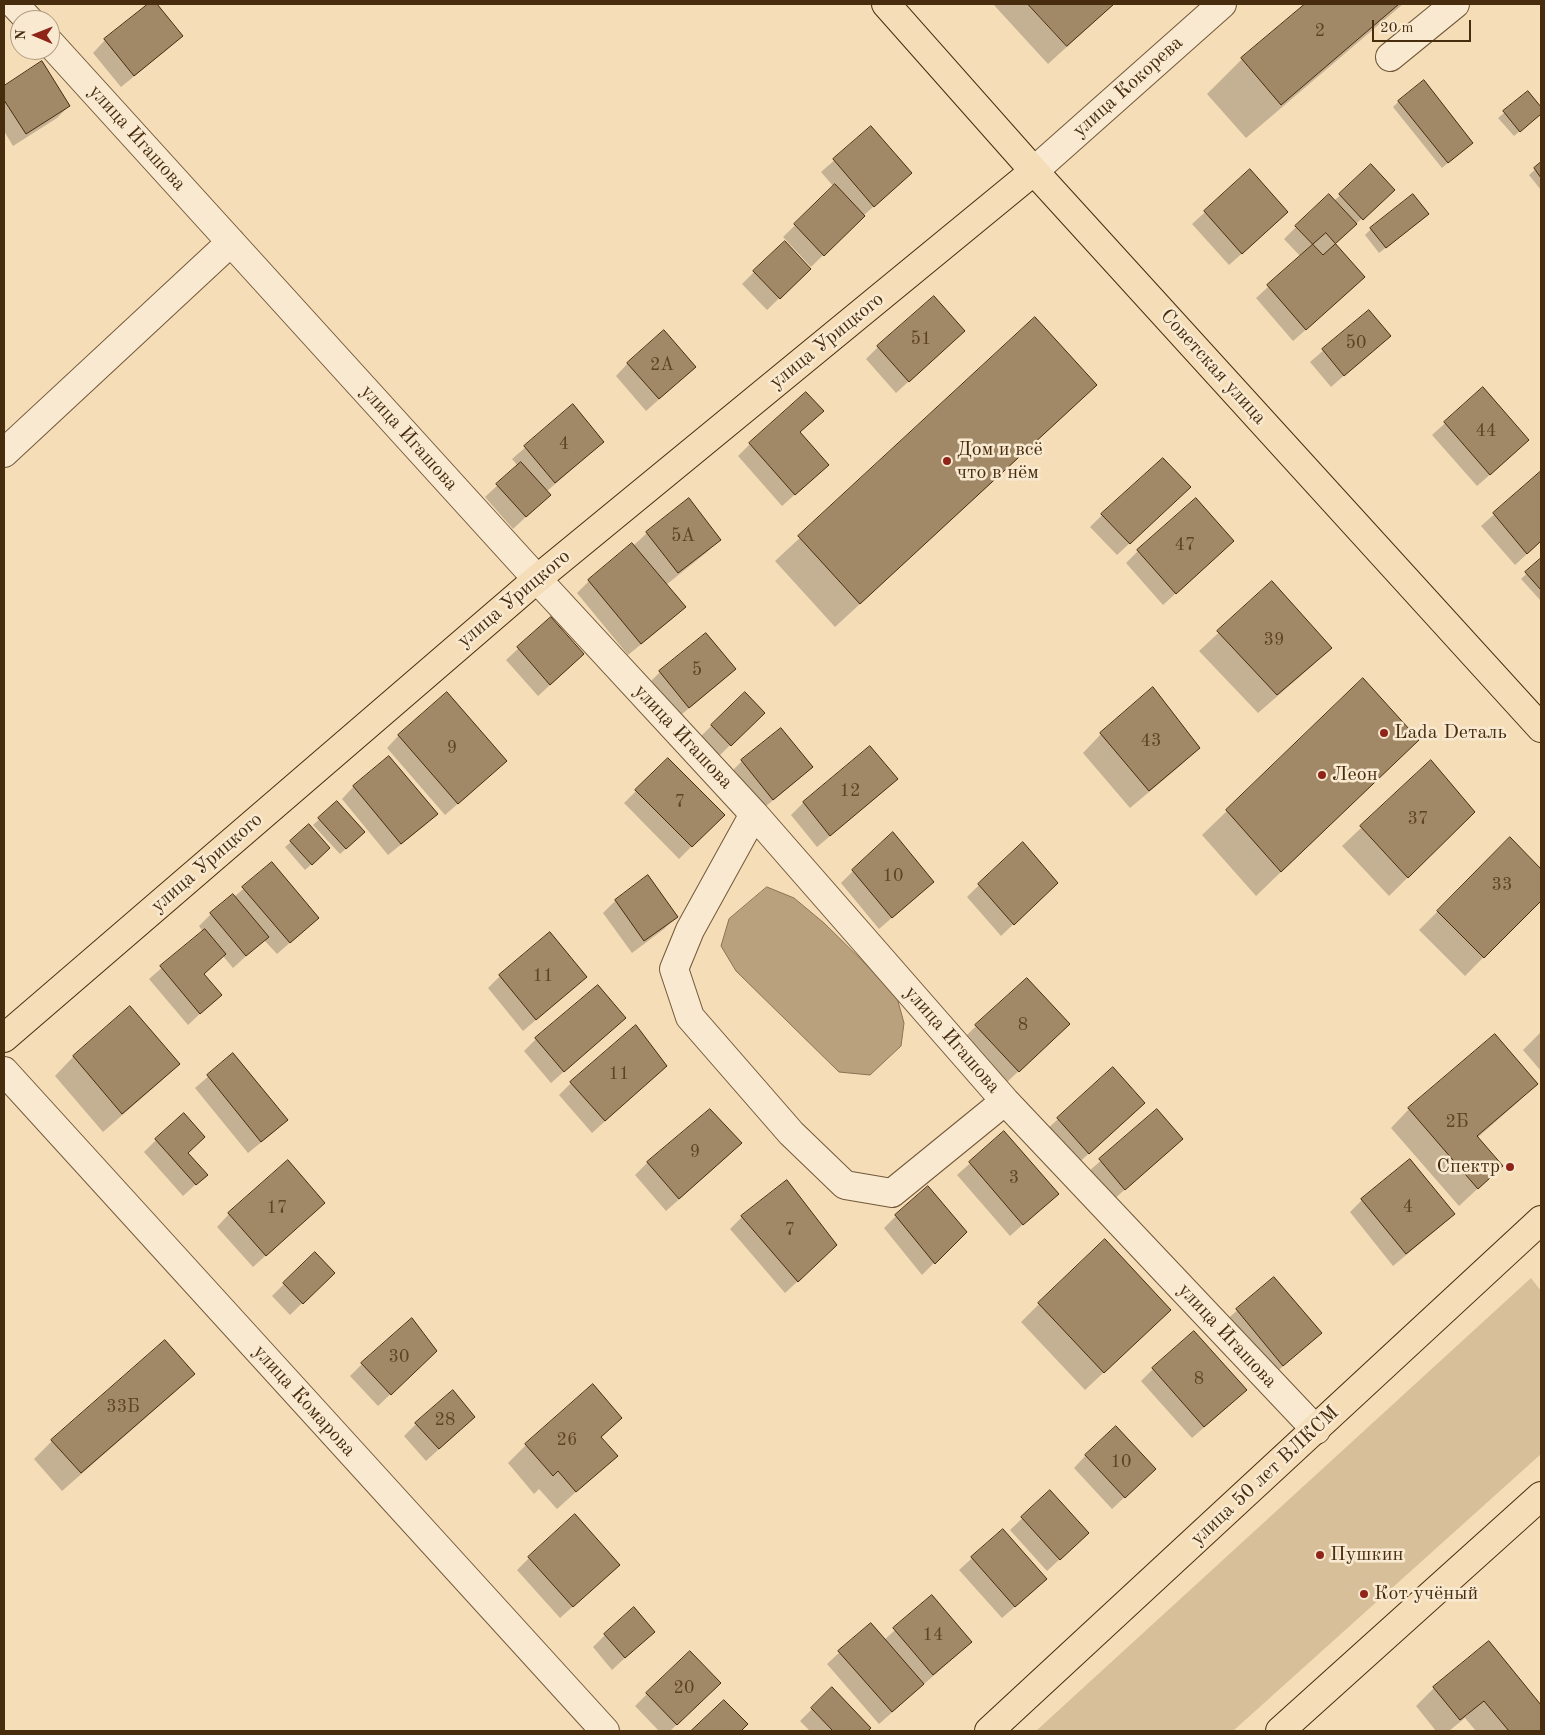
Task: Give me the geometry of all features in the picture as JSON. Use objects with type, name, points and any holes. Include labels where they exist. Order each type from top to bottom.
[{"type":"main road","name":"Советская улица","points":[[886,4],[1034,171],[1541,728]]},
{"type":"main road","name":"улица Урицкого","points":[[4,1038],[537,578],[1034,171]]},
{"type":"main road","name":"улица 50 лет ВЛКСМ","points":[[989,1731],[1541,1220]]},
{"type":"main road","points":[[1280,1731],[1541,1496]]},
{"type":"street","name":"улица Кокорева","points":[[1034,171],[1222,4]]},
{"type":"street","points":[[1390,57],[1455,4]]},
{"type":"street","name":"улица Игашова","points":[[60,54],[754,814],[1005,1101],[1316,1430]]},
{"type":"street","points":[[4,453],[230,242]]},
{"type":"street","points":[[754,814],[690,930],[674,969],[690,1017],[791,1133],[845,1185],[892,1193],[1005,1101]]},
{"type":"street","name":"улица Комарова","points":[[4,1071],[605,1731]]},
{"type":"shaded area","points":[[767,887],[794,898],[824,923],[896,994],[904,1023],[901,1046],[870,1075],[839,1072],[736,971],[721,946],[729,919]]},
{"type":"shaded area","points":[[1531,1278],[1541,1291],[1541,1454],[1233,1731],[1036,1731]]},
{"type":"building","points":[[148,4],[157,4],[183,36],[134,76],[104,39]]},
{"type":"building","points":[[1028,4],[1114,4],[1067,46]]},
{"type":"building","points":[[1305,4],[1399,4],[1281,105],[1241,58]]},
{"type":"building","points":[[42,61],[70,106],[26,134],[4,100],[4,86]]},
{"type":"building","points":[[1424,80],[1473,143],[1448,163],[1398,101]]},
{"type":"building","points":[[1528,91],[1541,107],[1541,114],[1520,132],[1503,111]]},
{"type":"building","points":[[871,126],[912,173],[874,207],[833,159]]},
{"type":"building","points":[[1541,162],[1541,178],[1534,168]]},
{"type":"building","points":[[1371,164],[1395,190],[1363,220],[1339,194]]},
{"type":"building","points":[[1250,169],[1288,212],[1242,254],[1204,211]]},
{"type":"building","points":[[835,184],[865,216],[824,256],[794,224]]},
{"type":"building","points":[[1329,194],[1357,224],[1323,255],[1295,226]]},
{"type":"building","points":[[1413,194],[1429,214],[1386,248],[1370,228]]},
{"type":"building","points":[[1326,233],[1365,277],[1306,330],[1267,285]]},
{"type":"building","points":[[785,241],[811,269],[780,299],[753,271]]},
{"type":"building","points":[[934,296],[965,331],[909,382],[877,346]]},
{"type":"building","points":[[1369,310],[1391,336],[1344,376],[1322,349]]},
{"type":"building","name":"Дом и всё что в нём","points":[[1035,317],[1097,385],[860,604],[798,536]]},
{"type":"building","points":[[664,330],[696,367],[659,399],[627,363]]},
{"type":"building","points":[[1483,387],[1529,440],[1490,475],[1444,422]]},
{"type":"building","points":[[806,392],[824,411],[800,432],[829,465],[795,495],[749,443]]},
{"type":"building","points":[[573,404],[604,442],[555,483],[524,446]]},
{"type":"building","points":[[1163,458],[1191,487],[1130,544],[1101,514]]},
{"type":"building","points":[[521,462],[551,495],[526,517],[496,484]]},
{"type":"building","points":[[1541,471],[1541,541],[1527,554],[1493,513]]},
{"type":"building","points":[[689,498],[721,540],[678,573],[646,532]]},
{"type":"building","points":[[1196,498],[1234,541],[1176,594],[1137,550]]},
{"type":"building","points":[[632,543],[686,607],[641,644],[588,580]]},
{"type":"building","points":[[1541,558],[1541,590],[1525,572]]},
{"type":"building","points":[[1272,581],[1332,648],[1277,695],[1217,631]]},
{"type":"building","points":[[551,617],[584,654],[550,685],[517,647]]},
{"type":"building","points":[[706,633],[736,669],[689,708],[659,671]]},
{"type":"building","name":"Леон","points":[[1363,678],[1419,740],[1281,872],[1226,810]]},
{"type":"building","points":[[1153,687],[1200,748],[1149,791],[1100,733]]},
{"type":"building","points":[[447,692],[507,761],[458,804],[398,735]]},
{"type":"building","points":[[745,692],[765,713],[731,746],[711,725]]},
{"type":"building","points":[[781,728],[813,767],[773,800],[741,760]]},
{"type":"building","points":[[870,746],[898,779],[830,836],[803,802]]},
{"type":"building","points":[[389,756],[438,814],[401,844],[353,786]]},
{"type":"building","points":[[668,758],[725,815],[692,847],[635,790]]},
{"type":"building","points":[[1431,760],[1475,812],[1408,878],[1360,826]]},
{"type":"building","points":[[337,801],[365,832],[346,849],[318,818]]},
{"type":"building","points":[[309,824],[330,848],[312,865],[290,841]]},
{"type":"building","points":[[893,832],[934,882],[892,918],[852,870]]},
{"type":"building","points":[[1510,837],[1541,869],[1541,901],[1484,958],[1437,911]]},
{"type":"building","points":[[1023,842],[1058,883],[1014,925],[978,884]]},
{"type":"building","points":[[272,862],[319,918],[290,943],[242,887]]},
{"type":"building","points":[[648,875],[678,917],[644,941],[615,900]]},
{"type":"building","points":[[233,894],[269,937],[246,956],[210,913]]},
{"type":"building","points":[[205,929],[226,954],[204,974],[222,995],[200,1014],[160,966]]},
{"type":"building","points":[[550,932],[587,977],[536,1020],[499,975]]},
{"type":"building","points":[[1027,978],[1070,1024],[1019,1072],[975,1025]]},
{"type":"building","points":[[598,985],[626,1018],[564,1072],[535,1038]]},
{"type":"building","points":[[130,1006],[180,1064],[122,1114],[73,1056]]},
{"type":"building","points":[[636,1025],[667,1066],[605,1121],[570,1082]]},
{"type":"building","points":[[1495,1034],[1538,1084],[1477,1136],[1503,1166],[1478,1189],[1408,1108]]},
{"type":"building","points":[[233,1053],[288,1120],[261,1142],[207,1075]]},
{"type":"building","points":[[1113,1067],[1145,1103],[1089,1154],[1057,1118]]},
{"type":"building","points":[[710,1109],[742,1143],[679,1199],[647,1162]]},
{"type":"building","points":[[1157,1109],[1183,1139],[1125,1190],[1099,1159]]},
{"type":"building","points":[[184,1113],[205,1137],[188,1153],[208,1175],[196,1185],[155,1139]]},
{"type":"building","points":[[1004,1131],[1059,1194],[1023,1225],[969,1162]]},
{"type":"building","points":[[1410,1159],[1455,1214],[1406,1254],[1361,1199]]},
{"type":"building","points":[[288,1160],[325,1203],[266,1256],[228,1213]]},
{"type":"building","points":[[787,1180],[837,1245],[798,1282],[741,1216]]},
{"type":"building","points":[[928,1186],[967,1232],[935,1264],[895,1215]]},
{"type":"building","points":[[1105,1239],[1171,1310],[1104,1373],[1038,1303]]},
{"type":"building","points":[[315,1252],[335,1273],[303,1304],[283,1283]]},
{"type":"building","points":[[1274,1277],[1322,1333],[1283,1366],[1236,1309]]},
{"type":"building","points":[[412,1318],[437,1351],[391,1395],[361,1363]]},
{"type":"building","points":[[1194,1331],[1247,1390],[1204,1427],[1152,1368]]},
{"type":"building","points":[[165,1340],[195,1374],[81,1473],[51,1440]]},
{"type":"building","points":[[593,1384],[622,1418],[601,1437],[618,1456],[576,1492],[558,1471],[553,1476],[525,1444]]},
{"type":"building","points":[[453,1390],[475,1417],[439,1449],[415,1423]]},
{"type":"building","points":[[1116,1426],[1156,1469],[1125,1498],[1085,1455]]},
{"type":"building","points":[[1050,1490],[1089,1533],[1060,1560],[1021,1517]]},
{"type":"building","points":[[575,1514],[620,1565],[573,1607],[528,1557]]},
{"type":"building","points":[[1003,1529],[1047,1579],[1015,1607],[971,1557]]},
{"type":"building","points":[[932,1595],[972,1642],[933,1675],[893,1628]]},
{"type":"building","points":[[634,1607],[655,1632],[625,1658],[604,1634]]},
{"type":"building","points":[[871,1623],[924,1684],[892,1712],[838,1651]]},
{"type":"building","points":[[1489,1641],[1541,1705],[1541,1731],[1509,1731],[1484,1701],[1460,1720],[1433,1687]]},
{"type":"building","points":[[690,1651],[721,1683],[677,1725],[646,1693]]},
{"type":"building","points":[[832,1687],[871,1728],[868,1731],[833,1731],[811,1708]]},
{"type":"building","points":[[724,1700],[748,1724],[741,1731],[691,1731]]},
{"type":"place","name":"Дом и всё что в нём","points":[[947,461]]},
{"type":"place","name":"Lada Dеталь","points":[[1384,733]]},
{"type":"place","name":"Леон","points":[[1322,775]]},
{"type":"place","name":"Спектр","points":[[1510,1167]]},
{"type":"place","name":"Пушкин","points":[[1320,1555]]},
{"type":"place","name":"Кот учёный","points":[[1364,1594]]}]
